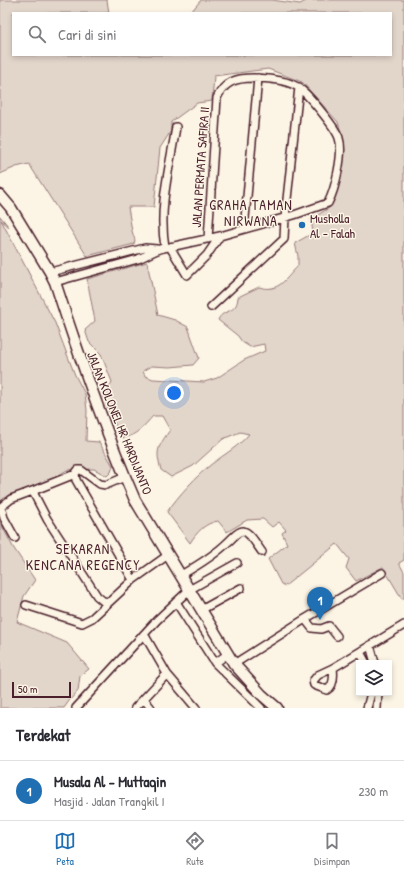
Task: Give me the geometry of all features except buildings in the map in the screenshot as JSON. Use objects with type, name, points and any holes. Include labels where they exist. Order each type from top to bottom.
[{"type":"main road","name":"JALAN KOLONEL HR HARDIJANTO","points":[[0,195],[11,208],[53,277],[79,356],[135,500],[181,575],[200,610],[234,664],[262,695],[277,708]]},
{"type":"street","name":"JALAN PERMATA SAFIRA II","points":[[208,238],[217,98],[220,91],[224,86],[232,82],[258,78],[281,81],[299,88]]},
{"type":"street","points":[[244,228],[258,78]]},
{"type":"street","points":[[53,277],[118,255],[145,248],[157,249],[220,236],[244,228],[285,218],[328,204],[333,194],[337,179],[340,139],[336,130],[328,120],[299,88]]},
{"type":"street","points":[[211,307],[283,241],[285,237],[285,218],[299,88]]},
{"type":"street","points":[[176,127],[165,194],[163,222],[167,247],[187,275],[207,255],[220,236]]},
{"type":"street","points":[[53,277],[121,264],[149,255],[157,249]]},
{"type":"street","points":[[118,255],[121,264]]},
{"type":"street","points":[[15,538],[4,518],[1,507],[11,499],[75,474],[78,470],[82,470],[100,484],[106,485],[125,477]]},
{"type":"street","points":[[75,474],[76,480],[133,580]]},
{"type":"street","points":[[35,490],[34,494],[47,519],[93,590],[103,600],[109,602]]},
{"type":"street","points":[[181,575],[242,531],[251,536],[262,552]]},
{"type":"street","points":[[26,604],[82,622],[92,618],[133,580],[168,555]]},
{"type":"street","points":[[76,708],[144,634],[189,590],[237,563]]},
{"type":"street","points":[[234,664],[382,573]]},
{"type":"street","points":[[200,610],[241,588]]},
{"type":"street","points":[[176,602],[216,663],[260,708]]},
{"type":"street","points":[[305,619],[312,628],[321,629],[329,626],[337,636]]},
{"type":"street","points":[[333,668],[404,625]]},
{"type":"street","points":[[144,634],[167,674],[196,708]]},
{"type":"street","points":[[370,645],[374,660]]},
{"type":"street","points":[[360,652],[364,660]]},
{"type":"street","points":[[216,663],[228,654]]},
{"type":"street","points":[[135,708],[167,674]]},
{"type":"street","points":[[367,708],[370,696]]},
{"type":"street","points":[[377,708],[378,696]]},
{"type":"street","points":[[144,699],[151,708]]},
{"type":"shaded area","points":[[0,0],[107,0],[109,12],[12,12],[12,56],[392,56],[392,12],[191,12],[201,0],[272,0],[300,4],[308,0],[404,0],[404,560],[399,563],[404,572],[404,598],[402,599],[383,567],[356,581],[346,568],[349,559],[337,544],[285,586],[281,584],[268,559],[287,544],[282,533],[286,530],[279,522],[272,527],[263,519],[247,520],[227,532],[218,521],[213,522],[202,529],[190,543],[167,512],[201,473],[249,434],[240,432],[223,439],[193,466],[171,477],[161,470],[158,458],[160,445],[170,430],[162,416],[153,416],[136,433],[123,438],[111,417],[104,396],[112,382],[101,354],[89,342],[85,330],[95,321],[87,279],[147,262],[158,315],[175,320],[188,327],[199,358],[193,365],[170,367],[151,366],[143,371],[145,376],[153,379],[204,382],[217,378],[244,360],[265,351],[264,344],[250,347],[242,342],[238,336],[218,320],[220,316],[233,309],[237,303],[238,297],[259,287],[272,288],[281,284],[298,266],[298,256],[295,243],[313,233],[311,219],[329,208],[332,204],[342,172],[343,140],[338,122],[302,82],[268,69],[214,76],[212,101],[197,103],[171,122],[171,131],[160,148],[154,207],[128,207],[135,240],[134,244],[87,256],[29,164],[16,167],[0,174]]},
{"type":"shaded area","points":[[0,216],[9,227],[1,220],[55,323],[75,375],[85,394],[87,410],[86,441],[99,442],[113,466],[111,472],[107,476],[94,469],[67,470],[31,492],[0,506]]},
{"type":"shaded area","points":[[0,522],[13,547],[35,580],[24,596],[17,622],[67,643],[89,669],[80,676],[78,691],[64,708],[0,708]]},
{"type":"place","name":"Musholla Al - Falah","points":[[302,225]]},
{"type":"place","name":"Musala Al - Muttaqin","points":[[320,620]]},
{"type":"district","name":"GRAHA TAMAN NIRWANA","points":[[251,212]]},
{"type":"district","name":"SEKARAN KENCANA REGENCY","points":[[83,556]]}]
